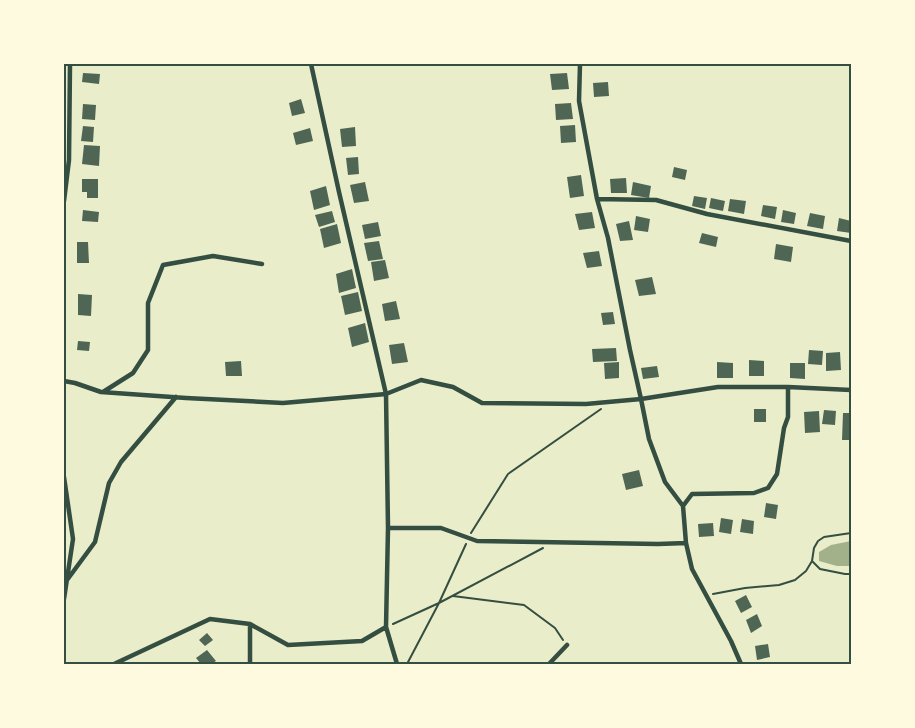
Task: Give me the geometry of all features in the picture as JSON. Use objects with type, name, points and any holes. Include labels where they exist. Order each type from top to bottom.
[{"type":"street","points":[[64,201],[69,160],[70,64]]},
{"type":"street","points":[[312,64],[339,192],[386,394],[388,528],[386,627],[397,664]]},
{"type":"street","points":[[580,64],[579,101],[597,199],[608,238],[649,439],[665,482],[683,506],[686,543],[692,569],[731,641],[741,664]]},
{"type":"street","points":[[597,199],[656,200],[707,214],[851,241]]},
{"type":"street","points":[[101,392],[133,373],[148,350],[148,302],[163,264],[213,256],[262,264]]},
{"type":"street","points":[[64,381],[101,392],[283,403],[386,394],[421,380],[453,387],[482,403],[586,404],[718,387],[788,387],[851,390]]},
{"type":"street","points":[[683,506],[692,494],[754,493],[768,488],[777,474],[784,428],[788,417],[788,387]]},
{"type":"street","points":[[67,580],[95,542],[109,483],[121,462],[176,397]]},
{"type":"street","points":[[64,477],[73,539],[64,599]]},
{"type":"street","points":[[388,528],[442,528],[477,541],[686,543]]},
{"type":"street","points":[[114,664],[210,619],[250,624],[288,645],[362,641],[386,627]]},
{"type":"street","points":[[250,624],[250,664]]},
{"type":"street","points":[[549,664],[567,645]]},
{"type":"path","points":[[407,664],[439,603],[468,538],[508,474],[613,401]]},
{"type":"path","points":[[706,595],[745,588],[779,585],[795,580],[806,571],[812,561],[814,548],[818,541],[824,537],[851,533]]},
{"type":"path","points":[[386,627],[439,603],[554,543]]},
{"type":"path","points":[[812,561],[820,569],[851,574]]},
{"type":"path","points":[[453,596],[524,605],[555,628],[567,645]]},
{"type":"shaded area","points":[[851,541],[851,566],[837,566],[819,561],[819,552],[831,545]]},
{"type":"building","points":[[83,73],[100,74],[99,84],[82,82]]},
{"type":"building","points":[[567,73],[569,89],[552,90],[550,74]]},
{"type":"building","points":[[608,82],[609,96],[594,97],[593,83]]},
{"type":"building","points":[[301,99],[305,113],[292,116],[289,103]]},
{"type":"building","points":[[571,103],[573,119],[556,120],[555,104]]},
{"type":"building","points":[[83,104],[96,105],[95,120],[82,119]]},
{"type":"building","points":[[575,125],[576,142],[561,143],[560,126]]},
{"type":"building","points":[[83,126],[94,127],[93,142],[81,141]]},
{"type":"building","points":[[355,127],[356,146],[342,147],[340,129]]},
{"type":"building","points":[[310,128],[313,141],[296,145],[293,133]]},
{"type":"building","points":[[84,145],[100,146],[99,166],[82,164]]},
{"type":"building","points":[[358,157],[359,174],[348,175],[346,158]]},
{"type":"building","points":[[674,167],[687,170],[685,180],[672,177]]},
{"type":"building","points":[[581,175],[584,196],[570,198],[567,177]]},
{"type":"building","points":[[626,178],[627,193],[611,193],[610,179]]},
{"type":"building","points":[[82,179],[98,179],[98,198],[87,198],[87,192],[82,192]]},
{"type":"building","points":[[365,182],[369,201],[354,203],[350,185]]},
{"type":"building","points":[[633,182],[651,186],[649,198],[631,195]]},
{"type":"building","points":[[326,186],[330,205],[314,210],[310,191]]},
{"type":"building","points":[[694,196],[707,198],[705,209],[692,206]]},
{"type":"building","points":[[711,198],[725,201],[723,211],[709,208]]},
{"type":"building","points":[[730,199],[746,201],[744,214],[728,211]]},
{"type":"building","points":[[763,205],[777,207],[775,219],[761,216]]},
{"type":"building","points":[[83,210],[99,212],[98,222],[82,221]]},
{"type":"building","points":[[783,210],[796,213],[794,224],[781,222]]},
{"type":"building","points":[[332,211],[335,222],[319,227],[315,215]]},
{"type":"building","points":[[592,212],[595,228],[579,230],[575,214]]},
{"type":"building","points":[[810,213],[825,216],[823,229],[807,226]]},
{"type":"building","points":[[636,216],[650,219],[648,232],[634,230]]},
{"type":"building","points":[[839,218],[851,221],[851,233],[837,231]]},
{"type":"building","points":[[629,221],[633,240],[620,241],[616,224]]},
{"type":"building","points":[[378,222],[381,236],[365,239],[362,225]]},
{"type":"building","points":[[337,224],[341,243],[324,248],[320,229]]},
{"type":"building","points":[[702,233],[718,237],[716,247],[699,243]]},
{"type":"building","points":[[379,241],[383,259],[368,261],[364,243]]},
{"type":"building","points":[[77,242],[88,242],[89,263],[77,263]]},
{"type":"building","points":[[776,244],[793,247],[791,262],[774,259]]},
{"type":"building","points":[[599,251],[602,266],[587,268],[583,253]]},
{"type":"building","points":[[385,260],[389,278],[374,281],[371,262]]},
{"type":"building","points":[[352,269],[356,288],[339,293],[336,274]]},
{"type":"building","points":[[652,277],[656,294],[639,296],[635,280]]},
{"type":"building","points":[[358,292],[362,311],[345,315],[341,296]]},
{"type":"building","points":[[78,294],[92,295],[91,316],[78,315]]},
{"type":"building","points":[[396,301],[400,319],[385,321],[382,304]]},
{"type":"building","points":[[613,312],[615,324],[603,325],[601,313]]},
{"type":"building","points":[[365,323],[369,342],[352,347],[348,328]]},
{"type":"building","points":[[78,341],[90,342],[89,351],[77,350]]},
{"type":"building","points":[[404,343],[408,362],[392,364],[389,345]]},
{"type":"building","points":[[616,348],[617,361],[593,362],[592,349]]},
{"type":"building","points":[[809,350],[823,351],[822,365],[808,364]]},
{"type":"building","points":[[840,352],[841,370],[826,371],[826,353]]},
{"type":"building","points":[[749,360],[764,361],[764,376],[749,376]]},
{"type":"building","points":[[241,361],[242,376],[226,376],[225,362]]},
{"type":"building","points":[[619,362],[619,378],[605,379],[604,363]]},
{"type":"building","points":[[717,362],[733,363],[733,378],[717,378]]},
{"type":"building","points":[[790,363],[805,363],[805,379],[790,378]]},
{"type":"building","points":[[657,366],[659,377],[643,379],[641,368]]},
{"type":"building","points":[[754,409],[766,409],[766,422],[754,422]]},
{"type":"building","points":[[824,410],[836,411],[835,425],[822,424]]},
{"type":"building","points":[[819,411],[820,432],[805,433],[804,412]]},
{"type":"building","points":[[843,413],[851,413],[851,440],[842,440]]},
{"type":"building","points":[[639,470],[643,486],[626,490],[622,474]]},
{"type":"building","points":[[766,503],[778,505],[776,519],[764,517]]},
{"type":"building","points":[[721,518],[733,520],[731,534],[719,532]]},
{"type":"building","points":[[742,519],[754,521],[753,534],[740,532]]},
{"type":"building","points":[[713,523],[714,536],[699,537],[698,524]]},
{"type":"building","points":[[746,595],[752,607],[741,613],[735,601]]},
{"type":"building","points":[[757,614],[762,626],[751,633],[746,620]]},
{"type":"building","points":[[207,633],[213,640],[205,646],[199,640]]},
{"type":"building","points":[[768,644],[770,657],[757,660],[755,646]]},
{"type":"building","points":[[207,650],[216,661],[211,664],[201,664],[196,658]]}]
